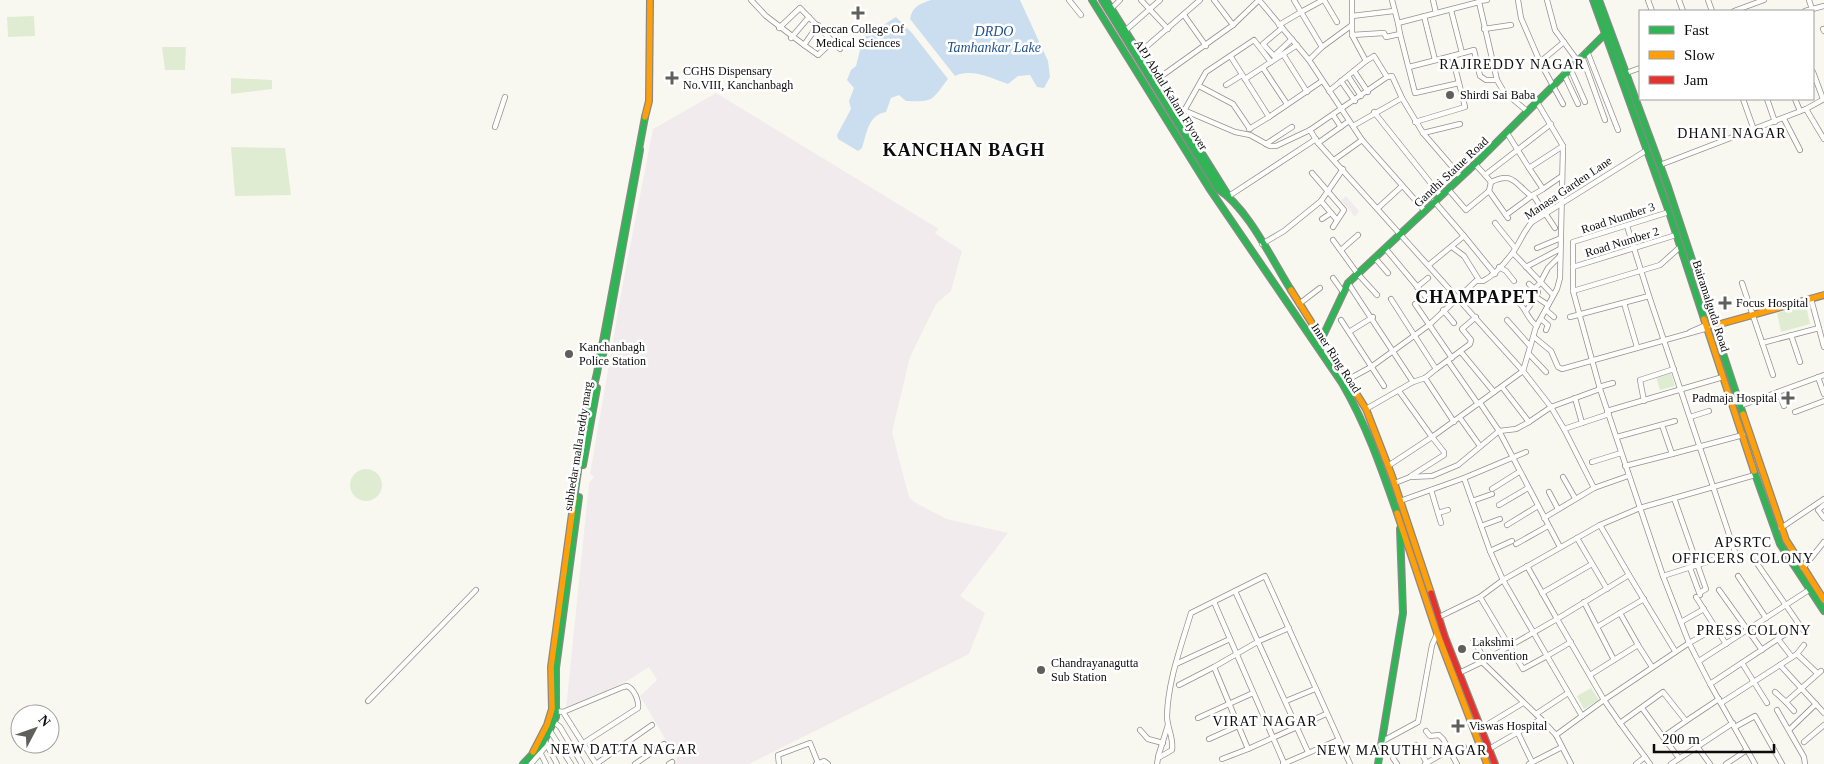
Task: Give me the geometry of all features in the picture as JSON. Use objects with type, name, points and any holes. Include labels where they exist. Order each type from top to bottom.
[{"type":"main road","name":"subhedar malla reddy marg","points":[[523,764],[533,752],[548,725],[552,708],[551,667],[584,429],[640,138],[649,101],[650,0]]},
{"type":"main road","name":"Inner Ring Road","points":[[1092,0],[1189,159],[1342,383],[1368,433],[1437,633],[1487,764]]},
{"type":"main road","name":"APJ Abdul Kalam Flyover","points":[[1102,0],[1218,189],[1228,196]]},
{"type":"main road","name":"Inner Ring Road","points":[[1106,0],[1228,196],[1262,244],[1349,379],[1366,409],[1394,483],[1438,617],[1495,764]]},
{"type":"main road","name":"Bairamalguda Road","points":[[1593,0],[1626,73],[1660,165],[1724,377],[1779,541],[1824,611]]},
{"type":"main road","name":"Bairamalguda Road","points":[[1600,0],[1607,32],[1680,247],[1740,406],[1785,538],[1824,600]]},
{"type":"main road","name":"Gandhi Statue Road","points":[[1322,338],[1343,292],[1357,273],[1475,164],[1607,32]]},
{"type":"main road","name":"subhedar malla reddy marg","points":[[533,752],[546,743],[560,712],[556,668],[582,474],[640,159],[640,138]]},
{"type":"main road","points":[[1709,326],[1753,316],[1824,295]]},
{"type":"main road","points":[[1378,764],[1403,613],[1400,524]]},
{"type":"main road","points":[[1779,541],[1785,538]]},
{"type":"street","points":[[751,0],[791,38],[818,55],[832,40]]},
{"type":"street","points":[[1069,0],[1081,15]]},
{"type":"street","points":[[1112,8],[1120,0]]},
{"type":"street","points":[[1141,0],[1168,29]]},
{"type":"street","points":[[1126,30],[1160,0]]},
{"type":"street","points":[[1139,52],[1200,0]]},
{"type":"street","points":[[1214,0],[1234,25]]},
{"type":"street","points":[[1156,80],[1234,25],[1259,0],[1280,28],[1310,60],[1362,140],[1424,210]]},
{"type":"street","points":[[1294,0],[1322,47]]},
{"type":"street","points":[[1291,40],[1274,56],[1263,44],[1301,12],[1324,0],[1337,22]]},
{"type":"street","points":[[1352,0],[1352,35],[1366,61]]},
{"type":"street","points":[[1392,0],[1415,93],[1459,83]]},
{"type":"street","points":[[1433,0],[1436,13]]},
{"type":"street","points":[[1398,23],[1487,0]]},
{"type":"street","points":[[1518,0],[1521,18],[1540,62],[1563,104]]},
{"type":"street","points":[[1546,0],[1555,30],[1580,58],[1605,120]]},
{"type":"street","points":[[1737,10],[1764,0]]},
{"type":"street","points":[[1809,0],[1812,9]]},
{"type":"street","points":[[1479,1],[1497,80],[1504,92],[1527,111]]},
{"type":"street","points":[[1808,10],[1824,6]]},
{"type":"street","points":[[779,28],[800,8],[840,49]]},
{"type":"street","points":[[1451,10],[1462,53]]},
{"type":"street","points":[[1352,16],[1394,11]]},
{"type":"street","points":[[1184,15],[1206,46]]},
{"type":"street","points":[[1424,16],[1435,60]]},
{"type":"street","points":[[791,38],[809,17]]},
{"type":"street","points":[[804,45],[818,25]]},
{"type":"street","points":[[1310,60],[1322,47],[1352,25]]},
{"type":"street","points":[[1484,29],[1511,25]]},
{"type":"street","points":[[1352,35],[1384,33],[1386,37],[1400,34]]},
{"type":"street","points":[[1180,118],[1206,72],[1254,40],[1271,62]]},
{"type":"street","points":[[1540,62],[1564,42]]},
{"type":"street","points":[[1226,85],[1263,68],[1297,45]]},
{"type":"street","points":[[1408,67],[1474,50],[1480,76],[1486,80],[1497,80]]},
{"type":"street","points":[[1587,50],[1618,130]]},
{"type":"street","points":[[1283,54],[1307,92]]},
{"type":"street","points":[[1329,91],[1374,56],[1387,78]]},
{"type":"street","points":[[1415,122],[1465,107],[1452,56]]},
{"type":"street","points":[[1231,57],[1269,117]]},
{"type":"street","points":[[1263,68],[1287,104]]},
{"type":"street","points":[[1570,68],[1585,102]]},
{"type":"street","points":[[1626,73],[1639,68]]},
{"type":"street","points":[[1354,71],[1368,92]]},
{"type":"street","points":[[1564,74],[1578,104]]},
{"type":"street","points":[[1660,165],[1784,119],[1824,99],[1814,75]]},
{"type":"street","points":[[1348,76],[1362,96]]},
{"type":"street","points":[[1172,105],[1243,134],[1250,135],[1266,144],[1276,146],[1310,130],[1392,76],[1415,122],[1461,177]]},
{"type":"street","points":[[1817,84],[1824,80]]},
{"type":"street","points":[[1243,134],[1322,81]]},
{"type":"street","points":[[1341,81],[1355,101]]},
{"type":"street","points":[[1199,86],[1234,104],[1250,129]]},
{"type":"street","points":[[495,126],[505,97]]},
{"type":"street","points":[[1228,196],[1342,126],[1402,98]]},
{"type":"street","points":[[1743,100],[1754,130]]},
{"type":"street","points":[[1767,100],[1776,122]]},
{"type":"street","points":[[1795,100],[1800,111]]},
{"type":"street","points":[[1388,466],[1460,418],[1523,371],[1536,326],[1547,308],[1560,278],[1563,146],[1537,102]]},
{"type":"street","points":[[1806,109],[1824,139]]},
{"type":"street","points":[[1374,112],[1441,196]]},
{"type":"street","points":[[1333,115],[1342,126]]},
{"type":"street","points":[[1784,119],[1800,150]]},
{"type":"street","points":[[1423,133],[1460,124]]},
{"type":"street","points":[[1485,175],[1551,124]]},
{"type":"street","points":[[1266,144],[1292,127]]},
{"type":"street","points":[[1310,130],[1317,141],[1430,264],[1523,371],[1551,407],[1564,428],[1594,488]]},
{"type":"street","points":[[1284,132],[1290,141]]},
{"type":"street","points":[[1507,132],[1543,189]]},
{"type":"street","points":[[1334,160],[1362,140]]},
{"type":"street","points":[[1529,168],[1563,146]]},
{"type":"street","name":"Manasa Garden Lane","points":[[1495,274],[1499,267],[1513,253],[1528,227],[1647,150]]},
{"type":"street","points":[[1475,164],[1491,182]]},
{"type":"street","points":[[1262,244],[1284,231],[1321,201],[1343,169]]},
{"type":"street","points":[[1312,173],[1345,211],[1333,227]]},
{"type":"street","points":[[1491,182],[1503,176],[1510,178],[1525,191],[1534,195],[1555,228]]},
{"type":"street","points":[[1489,191],[1507,217],[1534,195],[1562,176]]},
{"type":"street","points":[[1448,190],[1466,210],[1489,191],[1491,182]]},
{"type":"street","points":[[1378,208],[1402,186]]},
{"type":"street","points":[[1321,201],[1337,220]]},
{"type":"street","points":[[1349,379],[1371,367],[1414,334],[1429,325],[1457,296],[1480,280],[1483,282],[1495,274],[1434,201]]},
{"type":"street","name":"Road Number 3","points":[[1573,267],[1573,242],[1669,212]]},
{"type":"street","points":[[1322,219],[1331,213]]},
{"type":"street","points":[[1495,223],[1515,248]]},
{"type":"street","points":[[1627,226],[1738,561]]},
{"type":"street","points":[[1341,250],[1358,235]]},
{"type":"street","name":"Road Number 2","points":[[1573,267],[1676,235]]},
{"type":"street","points":[[1430,264],[1464,236]]},
{"type":"street","points":[[1537,248],[1561,238]]},
{"type":"street","points":[[1333,240],[1357,273],[1377,295]]},
{"type":"street","points":[[1452,247],[1464,256],[1480,280]]},
{"type":"street","points":[[1573,291],[1642,272],[1660,265],[1680,247]]},
{"type":"street","points":[[1385,248],[1424,296]]},
{"type":"street","points":[[1526,267],[1560,249]]},
{"type":"street","points":[[1513,253],[1553,294]]},
{"type":"street","points":[[1534,288],[1541,281],[1548,268],[1560,256]]},
{"type":"street","points":[[1374,258],[1388,272]]},
{"type":"street","points":[[1499,267],[1506,271],[1514,281]]},
{"type":"street","points":[[1573,267],[1573,291],[1600,388],[1663,576],[1689,643],[1755,764]]},
{"type":"street","points":[[1333,278],[1343,292]]},
{"type":"street","points":[[1417,287],[1428,278]]},
{"type":"street","points":[[1348,283],[1413,382]]},
{"type":"street","points":[[1742,283],[1773,375]]},
{"type":"street","points":[[1526,311],[1538,293],[1529,284]]},
{"type":"street","points":[[1299,304],[1320,288]]},
{"type":"street","points":[[1536,296],[1554,317]]},
{"type":"street","points":[[1570,317],[1649,296]]},
{"type":"street","points":[[1391,299],[1436,369]]},
{"type":"street","points":[[1811,299],[1824,347]]},
{"type":"street","points":[[1624,303],[1637,347]]},
{"type":"street","points":[[1415,304],[1450,360],[1499,431],[1560,547]]},
{"type":"street","points":[[1520,304],[1526,311],[1529,319],[1536,326]]},
{"type":"street","points":[[1443,310],[1454,323]]},
{"type":"street","points":[[1349,332],[1372,317]]},
{"type":"street","points":[[1366,409],[1413,382],[1425,378],[1461,352],[1471,342],[1462,329],[1476,317]]},
{"type":"street","points":[[1540,319],[1548,325],[1546,330]]},
{"type":"street","points":[[1341,320],[1384,386]]},
{"type":"street","points":[[1507,320],[1530,346]]},
{"type":"street","points":[[1534,337],[1551,351],[1558,367],[1562,369],[1709,326]]},
{"type":"street","points":[[1762,342],[1819,328]]},
{"type":"street","points":[[1791,335],[1800,362]]},
{"type":"street","points":[[1461,352],[1494,392]]},
{"type":"street","points":[[1529,354],[1546,372]]},
{"type":"street","points":[[1644,400],[1640,380],[1674,369]]},
{"type":"street","points":[[1740,406],[1824,375]]},
{"type":"street","points":[[1564,428],[1644,400],[1724,377]]},
{"type":"street","points":[[1425,378],[1454,422]]},
{"type":"street","points":[[1818,378],[1824,394]]},
{"type":"street","points":[[1410,477],[1432,476],[1458,465],[1499,431],[1516,429],[1551,407],[1613,383]]},
{"type":"street","points":[[1502,387],[1529,422]]},
{"type":"street","points":[[1394,483],[1410,477],[1444,455],[1444,452],[1398,391]]},
{"type":"street","points":[[1778,392],[1784,406]]},
{"type":"street","points":[[1575,398],[1582,423]]},
{"type":"street","points":[[1795,412],[1824,401]]},
{"type":"street","points":[[1690,417],[1709,411]]},
{"type":"street","points":[[1460,418],[1480,446]]},
{"type":"street","points":[[1617,437],[1675,421]]},
{"type":"street","points":[[1662,425],[1672,454]]},
{"type":"street","points":[[1626,466],[1743,435]]},
{"type":"street","points":[[1400,501],[1464,478],[1526,452]]},
{"type":"street","points":[[1592,462],[1621,453]]},
{"type":"street","points":[[1472,501],[1492,492],[1519,472]]},
{"type":"street","points":[[1438,617],[1480,597],[1503,580],[1600,525],[1640,508],[1756,475]]},
{"type":"street","points":[[1544,518],[1594,488],[1628,476]]},
{"type":"street","points":[[1563,477],[1575,498]]},
{"type":"street","points":[[1464,478],[1490,551],[1503,580],[1582,716]]},
{"type":"street","points":[[1499,505],[1528,488]]},
{"type":"street","points":[[1431,490],[1441,523]]},
{"type":"street","points":[[1549,492],[1558,509]]},
{"type":"street","points":[[1674,498],[1706,588],[1699,595]]},
{"type":"street","points":[[1782,528],[1824,499]]},
{"type":"street","points":[[1824,505],[1818,510],[1824,518]]},
{"type":"street","points":[[1507,525],[1538,506]]},
{"type":"street","points":[[1438,513],[1448,510]]},
{"type":"street","points":[[1481,526],[1500,519]]},
{"type":"street","points":[[1600,525],[1675,651]]},
{"type":"street","points":[[1490,551],[1514,543],[1548,526]]},
{"type":"street","points":[[1577,538],[1607,589]]},
{"type":"street","points":[[1804,568],[1824,542]]},
{"type":"street","points":[[1663,576],[1735,553]]},
{"type":"street","points":[[1756,562],[1803,630]]},
{"type":"street","points":[[1542,593],[1592,564]]},
{"type":"street","points":[[1527,566],[1604,700],[1650,764]]},
{"type":"street","points":[[1690,568],[1704,609],[1726,644]]},
{"type":"street","points":[[1459,673],[1534,632],[1629,575]]},
{"type":"street","points":[[1157,764],[1168,725],[1171,680],[1191,613],[1265,576],[1348,764]]},
{"type":"street","points":[[1738,576],[1766,618]]},
{"type":"street","points":[[368,701],[476,590]]},
{"type":"street","points":[[1719,590],[1762,650]]},
{"type":"street","points":[[1699,661],[1787,606],[1809,590]]},
{"type":"street","points":[[1236,591],[1308,752]]},
{"type":"street","points":[[1480,597],[1523,669],[1571,642]]},
{"type":"street","points":[[1597,626],[1644,599]]},
{"type":"street","points":[[1214,602],[1283,764],[1338,740]]},
{"type":"street","points":[[1584,602],[1614,660]]},
{"type":"street","points":[[1681,622],[1704,609]]},
{"type":"street","points":[[1620,613],[1652,667]]},
{"type":"street","points":[[1710,684],[1800,625]]},
{"type":"street","points":[[1179,685],[1259,641],[1289,628]]},
{"type":"street","points":[[1556,735],[1675,651],[1716,628]]},
{"type":"street","points":[[1418,722],[1432,645],[1437,633]]},
{"type":"street","points":[[1176,664],[1230,639]]},
{"type":"street","points":[[1473,639],[1483,661],[1556,735],[1571,764]]},
{"type":"street","points":[[1778,639],[1792,658]]},
{"type":"street","points":[[1590,674],[1638,645]]},
{"type":"street","points":[[1663,737],[1686,721],[1754,683],[1792,658],[1804,645]]},
{"type":"street","points":[[1786,702],[1821,672],[1797,654]]},
{"type":"street","points":[[1742,663],[1767,703]]},
{"type":"street","points":[[1780,665],[1824,713]]},
{"type":"street","points":[[1214,667],[1248,749]]},
{"type":"street","points":[[582,744],[638,708],[639,703],[631,688],[623,687],[560,712],[582,744],[596,764],[652,725]]},
{"type":"street","points":[[1286,701],[1316,689]]},
{"type":"street","points":[[1620,723],[1663,692],[1686,721]]},
{"type":"street","points":[[1775,692],[1794,711]]},
{"type":"street","points":[[1198,718],[1253,693]]},
{"type":"street","points":[[1536,714],[1568,693]]},
{"type":"street","points":[[1474,732],[1523,703]]},
{"type":"street","points":[[1789,730],[1816,704]]},
{"type":"street","points":[[1642,708],[1679,758]]},
{"type":"street","points":[[1777,710],[1804,757],[1805,764]]},
{"type":"street","points":[[1222,760],[1326,714]]},
{"type":"street","points":[[1671,764],[1696,745],[1755,716],[1782,764]]},
{"type":"street","points":[[1489,748],[1541,720]]},
{"type":"street","points":[[554,722],[560,727],[582,764]]},
{"type":"street","points":[[1381,742],[1418,722]]},
{"type":"street","points":[[1418,722],[1430,736],[1441,736],[1457,764]]},
{"type":"street","points":[[1158,758],[1172,750],[1174,741],[1168,725]]},
{"type":"street","points":[[1804,742],[1824,725]]},
{"type":"street","points":[[1209,740],[1238,726]]},
{"type":"street","points":[[1140,730],[1148,739],[1163,743]]},
{"type":"street","points":[[550,731],[571,764]]},
{"type":"street","points":[[1518,733],[1531,763],[1562,748]]},
{"type":"street","points":[[531,764],[541,754],[546,743]]},
{"type":"street","points":[[546,743],[557,764]]},
{"type":"street","points":[[779,764],[778,755],[810,743],[817,764],[826,761],[828,764]]},
{"type":"street","points":[[636,764],[664,744]]},
{"type":"street","points":[[1416,744],[1426,764],[1464,747]]},
{"type":"street","points":[[1696,745],[1710,764]]},
{"type":"street","points":[[1726,764],[1747,750]]},
{"type":"street","points":[[541,754],[546,764]]},
{"type":"street","points":[[1636,764],[1645,757]]},
{"type":"street","points":[[1393,758],[1397,764]]},
{"type":"street","points":[[1540,758],[1543,764]]},
{"type":"shaded area","points":[[716,93],[939,229],[935,233],[962,251],[951,291],[936,304],[910,357],[892,432],[909,497],[914,502],[947,519],[1008,533],[960,596],[985,613],[969,654],[749,764],[672,764],[677,759],[640,696],[657,680],[649,667],[627,681],[566,709],[589,483],[594,477],[590,474],[623,283],[653,129]]},
{"type":"shaded area","points":[[1346,196],[1359,211],[1355,217],[1341,200]]},
{"type":"green space","points":[[34,16],[35,36],[8,37],[7,17]]},
{"type":"green space","points":[[162,47],[186,47],[185,70],[165,70]]},
{"type":"green space","points":[[231,78],[272,80],[272,89],[231,94]]},
{"type":"green space","points":[[231,147],[285,148],[291,195],[235,196]]},
{"type":"green space","points":[[1806,305],[1810,324],[1781,332],[1777,313]]},
{"type":"green space","points":[[1671,373],[1675,386],[1660,390],[1656,377]]},
{"type":"green space","points":[[366,469],[378,473],[382,485],[378,497],[366,501],[354,497],[350,485],[354,473]]},
{"type":"green space","points":[[1591,688],[1599,700],[1584,709],[1577,696]]},
{"type":"water","name":"DRDO Tamhankar Lake","points":[[931,0],[1020,0],[1048,61],[1050,77],[1044,88],[1037,87],[1030,75],[1018,76],[1008,84],[974,73],[955,76],[910,19],[912,12],[917,6]]},
{"type":"water","name":"DRDO Tamhankar Lake","points":[[896,17],[912,33],[948,79],[931,99],[906,101],[899,95],[891,98],[886,112],[875,117],[872,121],[862,148],[858,151],[838,139],[837,135],[851,109],[849,101],[854,88],[847,80],[851,70],[856,66],[863,38]]},
{"type":"traffic: fast","points":[[1092,0],[1209,188],[1351,398],[1379,462],[1397,513]]},
{"type":"traffic: fast","points":[[1102,0],[1218,189],[1229,198],[1249,221],[1291,290]]},
{"type":"traffic: fast","points":[[1106,0],[1228,195]]},
{"type":"traffic: fast","points":[[1593,0],[1669,212],[1704,319]]},
{"type":"traffic: fast","points":[[1599,0],[1668,187],[1743,414]]},
{"type":"traffic: fast","points":[[1322,338],[1348,283],[1475,164],[1607,32]]},
{"type":"traffic: fast","points":[[574,499],[584,429],[597,373],[645,117]]},
{"type":"traffic: fast","points":[[603,355],[640,150]]},
{"type":"traffic: fast","points":[[583,465],[597,388]]},
{"type":"traffic: fast","points":[[1754,471],[1780,544],[1824,611]]},
{"type":"traffic: fast","points":[[523,764],[543,743],[556,717],[556,668],[579,497]]},
{"type":"traffic: fast","points":[[1378,764],[1403,613],[1400,529]]},
{"type":"traffic: slow","points":[[645,117],[649,101],[650,0]]},
{"type":"traffic: slow","points":[[1291,290],[1366,409],[1392,476],[1431,593]]},
{"type":"traffic: slow","points":[[1713,326],[1824,295]]},
{"type":"traffic: slow","points":[[1704,319],[1754,471]]},
{"type":"traffic: slow","points":[[1743,414],[1786,540],[1824,600]]},
{"type":"traffic: slow","points":[[533,752],[547,725],[552,709],[551,667],[574,499]]},
{"type":"traffic: slow","points":[[1397,513],[1437,633],[1487,764]]},
{"type":"traffic: jam","points":[[1431,593],[1445,637],[1495,764]]},
{"type":"place","name":"Deccan College Of Medical Sciences","points":[[858,13]]},
{"type":"place","name":"CGHS Dispensary No.VIII, Kanchanbagh","points":[[672,78]]},
{"type":"place","name":"Shirdi Sai Baba","points":[[1450,95]]},
{"type":"place","name":"Focus Hospital","points":[[1725,303]]},
{"type":"place","name":"Kanchanbagh Police Station","points":[[569,354]]},
{"type":"place","name":"Padmaja Hospital","points":[[1788,398]]},
{"type":"place","name":"Lakshmi Convention","points":[[1462,649]]},
{"type":"place","name":"Chandrayanagutta Sub Station","points":[[1041,670]]},
{"type":"place","name":"Viswas Hospital","points":[[1458,726]]},
{"type":"district","name":"RAJIREDDY NAGAR","points":[[1512,64]]},
{"type":"district","name":"DHANI NAGAR","points":[[1732,133]]},
{"type":"district","name":"KANCHAN BAGH","points":[[964,150]]},
{"type":"district","name":"CHAMPAPET","points":[[1477,297]]},
{"type":"district","name":"APSRTC OFFICERS COLONY","points":[[1743,550]]},
{"type":"district","name":"PRESS COLONY","points":[[1754,630]]},
{"type":"district","name":"VIRAT NAGAR","points":[[1265,721]]},
{"type":"district","name":"NEW DATTA NAGAR","points":[[624,749]]},
{"type":"district","name":"NEW MARUTHI NAGAR","points":[[1402,750]]}]
